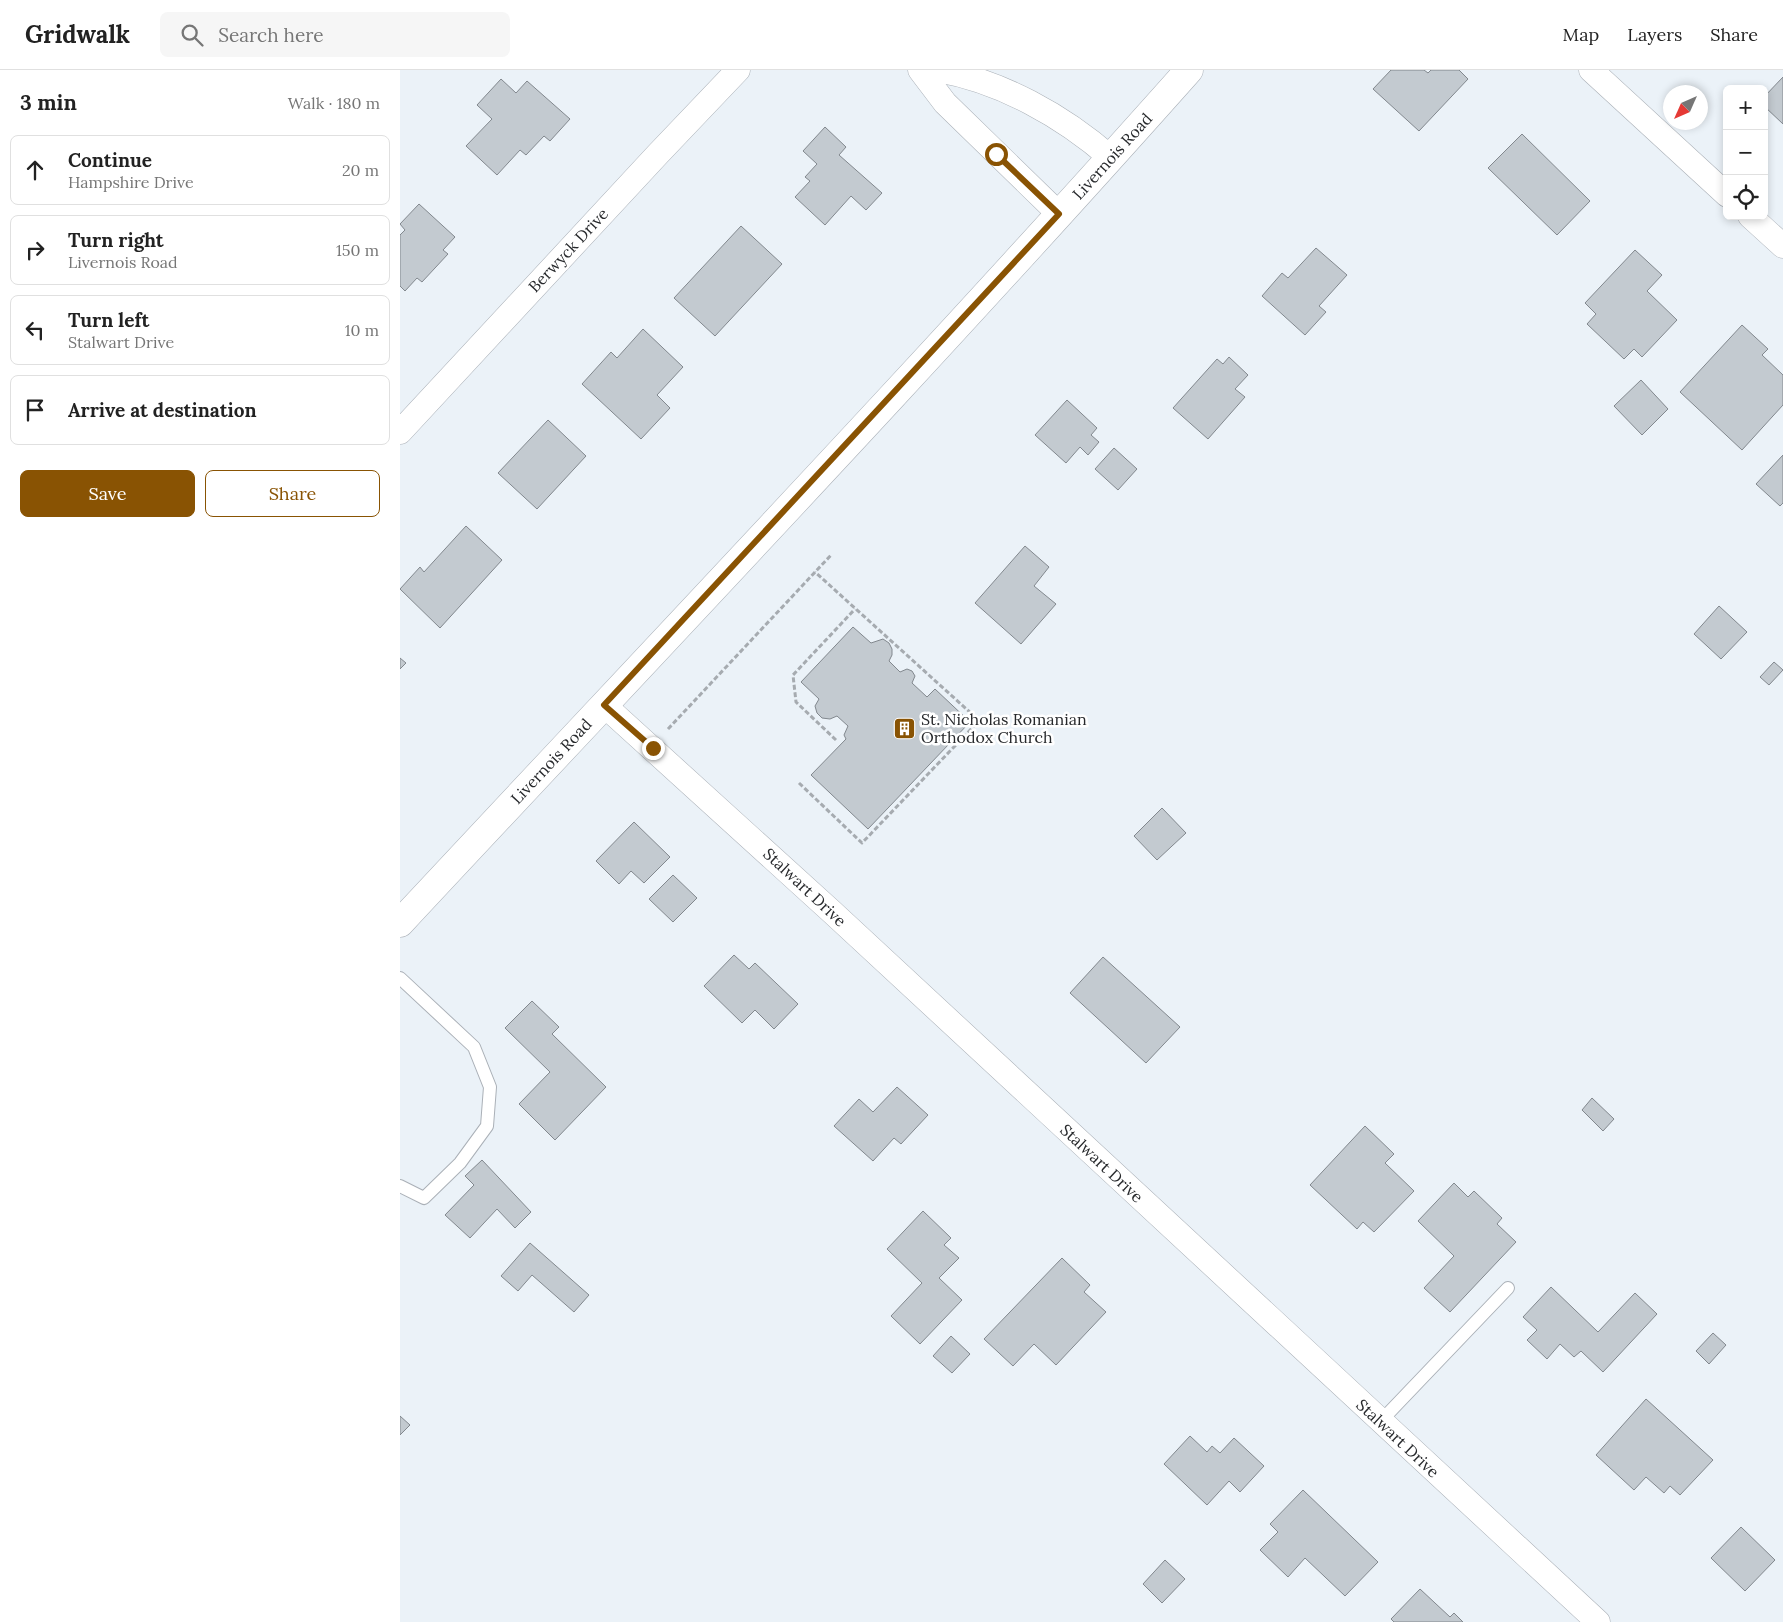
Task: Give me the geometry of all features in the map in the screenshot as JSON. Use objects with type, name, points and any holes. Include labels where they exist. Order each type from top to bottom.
[{"type":"main road","name":"Livernois Road","points":[[400,923],[1111,158],[1189,70]]},
{"type":"street","name":"Berwyck Drive","points":[[400,432],[738,70]]},
{"type":"street","points":[[920,70],[945,103],[1059,214]]},
{"type":"street","points":[[938,70],[967,75],[1040,108],[1068,123],[1111,158]]},
{"type":"street","points":[[1591,70],[1723,191]]},
{"type":"street","points":[[1754,220],[1783,246]]},
{"type":"street","name":"Stalwart Drive","points":[[604,705],[832,912],[1380,1422],[1598,1622]]},
{"type":"lane","points":[[400,978],[474,1047],[490,1087],[487,1126],[460,1163],[424,1198],[400,1186]]},
{"type":"lane","points":[[1380,1422],[1508,1288]]},
{"type":"path","points":[[666,731],[832,554]]},
{"type":"path","points":[[799,783],[862,843],[974,726],[973,715],[814,572]]},
{"type":"path","points":[[836,740],[796,702],[793,675],[855,609]]},
{"type":"building","points":[[1391,70],[1424,70],[1428,73],[1431,70],[1459,70],[1468,79],[1419,131],[1373,89]]},
{"type":"building","points":[[1783,77],[1783,124],[1768,110],[1768,93]]},
{"type":"building","points":[[501,79],[516,93],[527,81],[570,119],[550,141],[544,136],[526,155],[520,150],[497,175],[466,146],[492,119],[477,105]]},
{"type":"building","points":[[825,127],[846,147],[839,155],[882,193],[866,210],[851,196],[825,225],[795,197],[810,181],[805,177],[817,164],[803,151]]},
{"type":"building","points":[[1522,134],[1590,201],[1557,235],[1488,168]]},
{"type":"building","points":[[419,204],[455,237],[443,250],[448,254],[422,282],[417,278],[405,291],[400,286],[400,235],[405,230],[400,224]]},
{"type":"building","points":[[741,226],[782,264],[715,336],[674,298]]},
{"type":"building","points":[[1316,248],[1347,275],[1319,306],[1326,312],[1305,335],[1262,296],[1282,273],[1288,278]]},
{"type":"building","points":[[1635,250],[1662,275],[1647,291],[1677,320],[1642,357],[1634,349],[1624,359],[1587,324],[1596,314],[1585,303]]},
{"type":"building","points":[[1742,325],[1768,349],[1762,355],[1783,375],[1783,405],[1742,450],[1680,392]]},
{"type":"building","points":[[643,329],[683,367],[657,395],[670,408],[641,439],[582,384],[611,352],[617,358]]},
{"type":"building","points":[[1229,357],[1248,375],[1235,389],[1245,397],[1208,439],[1173,408],[1217,359],[1223,364]]},
{"type":"building","points":[[1641,380],[1668,409],[1642,435],[1614,406]]},
{"type":"building","points":[[1067,400],[1097,428],[1091,435],[1099,442],[1088,455],[1080,447],[1066,463],[1035,435]]},
{"type":"building","points":[[548,420],[586,456],[537,509],[498,473]]},
{"type":"building","points":[[1114,448],[1137,469],[1118,490],[1095,469]]},
{"type":"building","points":[[1783,455],[1783,503],[1780,506],[1756,484]]},
{"type":"building","points":[[466,526],[502,560],[440,628],[400,589],[420,567],[424,572]]},
{"type":"building","points":[[1025,546],[1049,567],[1034,586],[1056,604],[1021,644],[975,603]]},
{"type":"building","points":[[1719,606],[1747,632],[1721,659],[1694,634]]},
{"type":"building","name":"St. Nicholas Romanian Orthodox Church","points":[[853,627],[871,643],[883,639],[889,643],[892,655],[889,661],[900,672],[907,669],[912,671],[915,676],[912,683],[927,697],[935,689],[970,722],[868,829],[811,775],[846,739],[844,735],[848,726],[837,716],[830,719],[822,718],[817,713],[815,706],[819,699],[801,682]]},
{"type":"building","points":[[400,658],[406,663],[400,669]]},
{"type":"building","points":[[1774,662],[1783,670],[1769,685],[1760,677]]},
{"type":"building","points":[[1162,808],[1186,833],[1157,860],[1134,836]]},
{"type":"building","points":[[634,822],[670,857],[644,883],[631,871],[619,884],[596,861]]},
{"type":"building","points":[[673,875],[697,898],[673,922],[649,899]]},
{"type":"building","points":[[734,955],[749,969],[755,963],[798,1004],[774,1029],[755,1010],[742,1023],[704,986]]},
{"type":"building","points":[[1103,957],[1180,1027],[1146,1063],[1070,993]]},
{"type":"building","points":[[532,1001],[559,1027],[552,1034],[606,1087],[555,1140],[519,1104],[550,1072],[505,1028]]},
{"type":"building","points":[[897,1087],[928,1115],[901,1144],[894,1138],[873,1161],[834,1126],[859,1099],[873,1112]]},
{"type":"building","points":[[1592,1098],[1614,1119],[1603,1131],[1582,1110]]},
{"type":"building","points":[[1365,1126],[1394,1154],[1385,1163],[1414,1191],[1374,1232],[1363,1222],[1357,1229],[1310,1185]]},
{"type":"building","points":[[482,1160],[531,1212],[515,1228],[497,1209],[470,1238],[445,1215],[474,1185],[465,1176]]},
{"type":"building","points":[[1454,1183],[1468,1197],[1474,1191],[1502,1218],[1497,1224],[1516,1242],[1450,1312],[1424,1288],[1454,1256],[1418,1221]]},
{"type":"building","points":[[923,1211],[951,1238],[944,1245],[959,1258],[939,1278],[962,1300],[920,1344],[891,1316],[922,1283],[887,1249]]},
{"type":"building","points":[[530,1243],[589,1295],[574,1312],[532,1275],[518,1291],[501,1276]]},
{"type":"building","points":[[1062,1258],[1090,1285],[1084,1292],[1106,1312],[1056,1365],[1034,1344],[1013,1366],[984,1339]]},
{"type":"building","points":[[1551,1287],[1598,1332],[1635,1293],[1657,1314],[1603,1372],[1581,1351],[1574,1357],[1560,1344],[1547,1359],[1527,1340],[1537,1330],[1523,1317]]},
{"type":"building","points":[[1713,1333],[1726,1345],[1709,1364],[1696,1351]]},
{"type":"building","points":[[951,1336],[970,1354],[952,1373],[933,1356]]},
{"type":"building","points":[[1646,1399],[1713,1460],[1680,1495],[1670,1486],[1664,1493],[1646,1477],[1634,1490],[1596,1455]]},
{"type":"building","points":[[400,1416],[410,1425],[400,1435]]},
{"type":"building","points":[[1190,1436],[1207,1452],[1212,1446],[1220,1453],[1234,1438],[1264,1466],[1240,1492],[1229,1481],[1207,1505],[1164,1464]]},
{"type":"building","points":[[1303,1490],[1378,1562],[1345,1596],[1305,1558],[1288,1577],[1260,1550],[1278,1532],[1270,1524]]},
{"type":"building","points":[[1741,1527],[1775,1560],[1745,1591],[1711,1558]]},
{"type":"building","points":[[1165,1560],[1185,1579],[1162,1603],[1143,1584]]},
{"type":"building","points":[[1420,1589],[1450,1617],[1454,1613],[1463,1622],[1394,1622],[1391,1619]]},
{"type":"place","name":"St. Nicholas Romanian Orthodox Church","points":[[905,728]]},
{"type":"route","points":[[653,748],[604,705],[1059,214],[996,154]]}]
